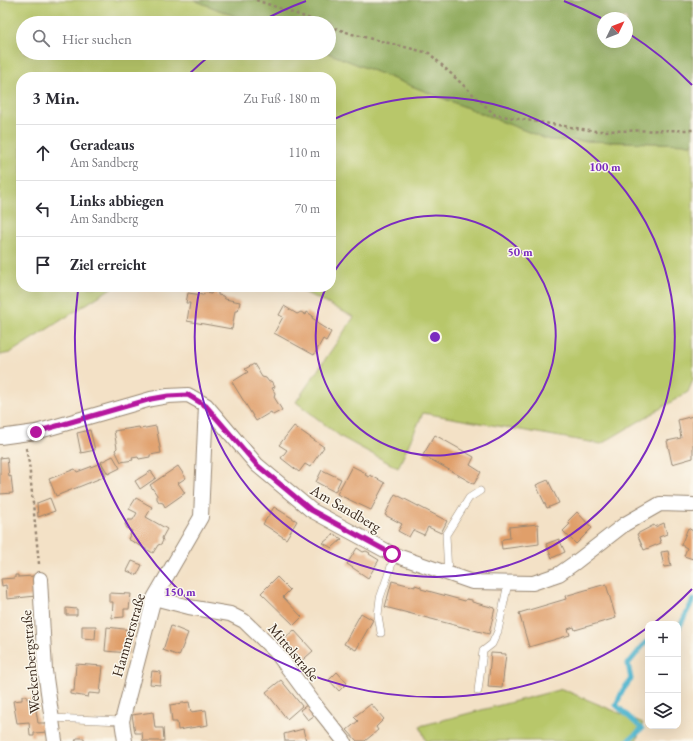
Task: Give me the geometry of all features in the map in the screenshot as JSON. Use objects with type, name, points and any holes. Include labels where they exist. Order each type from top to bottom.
[{"type":"street","name":"Am Sandberg","points":[[0,437],[36,432],[151,399],[188,395],[206,406],[257,465],[311,510],[395,555],[472,582],[533,583],[559,574],[625,524],[660,504],[693,505]]},
{"type":"street","name":"Hammerstraße","points":[[125,741],[122,721],[154,598],[201,517],[206,406]]},
{"type":"street","name":"Weckenbergstraße","points":[[40,579],[45,671],[54,741]]},
{"type":"street","name":"Mittelstraße","points":[[154,598],[189,607],[230,614],[244,621],[276,652],[344,741]]},
{"type":"lane","points":[[448,574],[446,535],[469,498],[480,491]]},
{"type":"lane","points":[[380,633],[378,615],[380,598],[395,555]]},
{"type":"lane","points":[[478,691],[483,651],[492,644],[498,631],[508,582]]},
{"type":"lane","points":[[52,718],[122,721]]},
{"type":"path","points":[[256,0],[302,16]]},
{"type":"path","points":[[336,28],[352,34],[428,53],[495,115],[595,131],[693,130]]},
{"type":"path","points":[[24,434],[29,463],[40,579]]},
{"type":"green space","points":[[0,0],[194,0],[234,16],[16,16],[16,60],[336,60],[336,56],[549,140],[693,144],[693,380],[688,392],[601,444],[423,413],[398,468],[341,437],[296,402],[354,317],[304,292],[336,292],[336,72],[16,72],[16,292],[105,292],[10,353],[0,355]]},
{"type":"green space","points":[[194,0],[693,0],[693,144],[549,140],[336,56],[336,16],[234,16]]},
{"type":"green space","points":[[562,689],[643,723],[636,741],[426,741],[420,726]]},
{"type":"building","points":[[212,292],[218,292],[218,295],[223,296],[225,299],[240,302],[238,311],[235,311],[232,329],[187,321],[190,303],[186,303],[188,293],[203,295],[206,293],[211,294]]},
{"type":"building","points":[[284,306],[297,314],[301,312],[306,315],[307,312],[313,316],[312,318],[317,321],[318,324],[331,332],[326,341],[323,339],[314,355],[274,333],[283,317],[279,315]]},
{"type":"building","points":[[254,364],[262,377],[266,378],[269,382],[271,381],[275,387],[272,388],[275,393],[274,397],[282,410],[273,415],[271,412],[256,421],[232,382],[248,372],[245,369]]},
{"type":"building","points":[[693,416],[693,458],[672,464],[667,441],[681,438],[678,420]]},
{"type":"building","points":[[156,426],[161,453],[139,459],[138,457],[132,458],[133,460],[121,462],[115,450],[117,448],[114,431]]},
{"type":"building","points":[[294,426],[324,447],[310,467],[305,464],[299,472],[281,458],[287,450],[279,445]]},
{"type":"building","points":[[90,430],[95,450],[81,453],[77,433]]},
{"type":"building","points":[[435,435],[474,457],[470,465],[481,472],[474,484],[423,455]]},
{"type":"building","points":[[113,456],[120,468],[108,474],[101,462]]},
{"type":"building","points":[[7,457],[9,477],[11,476],[13,493],[0,494],[0,458]]},
{"type":"building","points":[[101,463],[106,476],[56,496],[49,479],[75,469],[77,472]]},
{"type":"building","points":[[178,466],[186,478],[178,483],[185,493],[165,507],[163,503],[159,502],[157,495],[150,485]]},
{"type":"building","points":[[352,466],[366,473],[365,475],[369,477],[370,475],[385,483],[371,510],[337,494]]},
{"type":"building","points":[[322,470],[341,479],[335,492],[316,482]]},
{"type":"building","points":[[151,471],[156,478],[140,489],[135,481]]},
{"type":"building","points":[[548,480],[559,503],[547,508],[536,485]]},
{"type":"building","points":[[395,494],[447,521],[441,533],[428,527],[424,535],[413,530],[409,537],[398,531],[402,524],[385,515]]},
{"type":"building","points":[[50,498],[55,511],[38,517],[37,503]]},
{"type":"building","points":[[136,498],[152,507],[146,517],[167,529],[162,538],[163,541],[158,545],[153,553],[128,539],[132,531],[127,528],[125,524],[128,520],[133,520],[137,513],[129,509]]},
{"type":"building","points":[[274,507],[297,521],[286,539],[263,524]]},
{"type":"building","points":[[577,512],[592,528],[576,544],[563,531],[570,524],[567,522]]},
{"type":"building","points":[[664,523],[667,534],[659,537],[661,543],[644,550],[637,534],[654,525],[655,527]]},
{"type":"building","points":[[538,524],[539,544],[502,549],[501,541],[503,539],[510,538],[509,527]]},
{"type":"building","points":[[688,528],[693,531],[693,559],[684,556],[687,548],[681,545]]},
{"type":"building","points":[[334,534],[342,539],[332,548],[323,543]]},
{"type":"building","points":[[559,539],[565,552],[552,558],[546,544]]},
{"type":"building","points":[[357,548],[363,552],[366,551],[370,553],[369,554],[379,560],[368,578],[347,564]]},
{"type":"building","points":[[668,551],[671,566],[664,567],[661,552]]},
{"type":"building","points":[[132,561],[142,565],[137,575],[127,571]]},
{"type":"building","points":[[15,575],[18,575],[18,577],[34,576],[36,596],[7,599],[6,585],[2,586],[1,579],[15,578]]},
{"type":"building","points":[[277,577],[290,590],[283,597],[302,617],[294,625],[261,593]]},
{"type":"building","points":[[392,581],[415,587],[415,585],[421,587],[421,589],[465,601],[466,599],[472,600],[472,602],[495,608],[489,634],[385,607]]},
{"type":"building","points":[[606,584],[616,618],[575,630],[574,627],[568,629],[570,635],[529,647],[519,613],[566,599],[565,596]]},
{"type":"building","points":[[109,593],[131,594],[129,609],[124,609],[124,617],[112,618],[113,602],[109,602]]},
{"type":"building","points":[[66,608],[77,609],[77,615],[66,615]]},
{"type":"building","points":[[361,613],[373,620],[356,650],[344,644]]},
{"type":"building","points":[[82,626],[96,626],[95,639],[82,638]]},
{"type":"building","points":[[171,626],[188,633],[179,656],[163,650]]},
{"type":"building","points":[[107,627],[132,630],[131,643],[129,643],[128,653],[105,651]]},
{"type":"building","points":[[294,630],[313,651],[298,664],[279,643]]},
{"type":"building","points":[[491,653],[506,654],[502,688],[488,687]]},
{"type":"building","points":[[76,664],[103,666],[100,694],[89,693],[88,697],[70,694],[70,691],[74,691]]},
{"type":"building","points":[[152,671],[161,672],[160,685],[150,684]]},
{"type":"building","points":[[337,672],[347,683],[339,691],[329,680]]},
{"type":"building","points":[[281,680],[302,706],[287,719],[266,692]]},
{"type":"building","points":[[22,696],[27,696],[27,699],[35,698],[37,700],[38,708],[36,710],[38,723],[47,723],[48,732],[34,733],[34,736],[30,736],[29,722],[17,723],[13,701],[22,700]]},
{"type":"building","points":[[189,702],[191,712],[206,710],[208,725],[178,730],[177,722],[172,722],[170,705]]},
{"type":"building","points":[[371,704],[384,719],[376,727],[378,730],[365,741],[357,741],[347,730],[358,721],[354,717]]},
{"type":"building","points":[[307,705],[315,715],[308,720],[300,710]]},
{"type":"building","points":[[153,712],[155,728],[163,728],[164,741],[143,741],[142,733],[135,733],[132,715]]},
{"type":"building","points":[[303,729],[306,741],[285,741],[284,734]]},
{"type":"building","points":[[77,738],[84,738],[84,741],[75,741]]},
{"type":"waterway","points":[[681,624],[693,600]]},
{"type":"waterway","points":[[627,741],[642,729],[616,705],[623,690],[631,679],[628,664],[645,643]]},
{"type":"route","points":[[36,432],[151,399],[188,395],[206,406],[257,465],[311,510],[392,554]]}]
